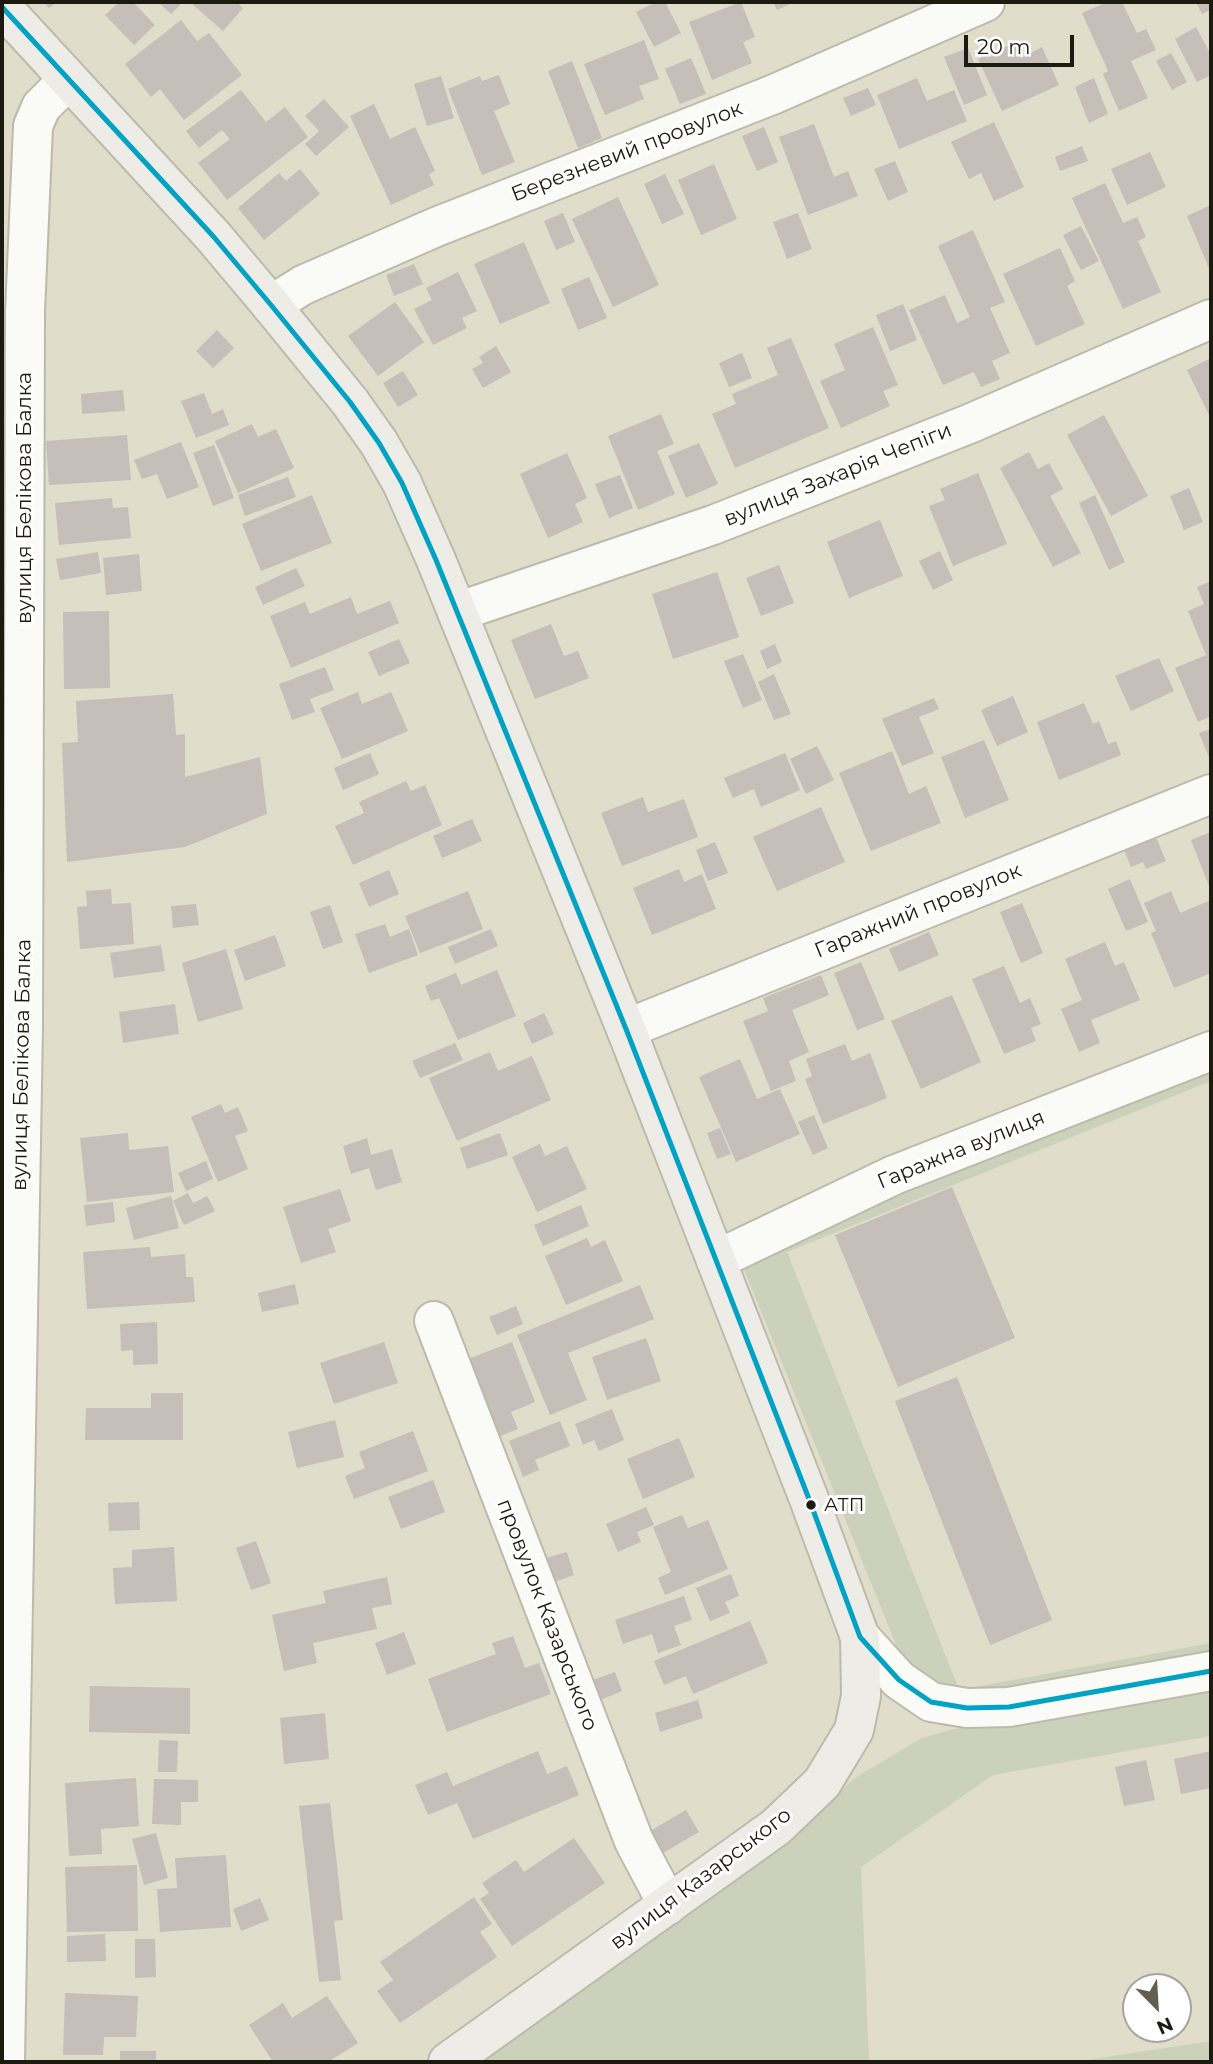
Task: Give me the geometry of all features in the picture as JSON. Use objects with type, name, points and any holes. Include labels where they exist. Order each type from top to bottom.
[{"type":"street","name":"Березневий провулок","points":[[271,305],[303,285],[436,227],[772,95],[985,2]]},
{"type":"street","points":[[2,7],[213,236],[271,305],[350,402],[379,443],[402,483],[626,1029],[860,1637],[899,1680],[931,1702],[967,1708],[1009,1707],[1211,1671]]},
{"type":"street","name":"вулиця Белікова Балка","points":[[5,2062],[23,1027],[25,312],[33,126],[41,107],[68,80]]},
{"type":"street","name":"вулиця Захарія Чепіги","points":[[457,612],[713,525],[969,424],[1211,319]]},
{"type":"street","name":"Гаражний провулок","points":[[626,1029],[1211,794]]},
{"type":"street","name":"Гаражна вулиця","points":[[716,1260],[894,1175],[1211,1051]]},
{"type":"street","name":"провулок Казарського","points":[[434,1321],[634,1841],[668,1905]]},
{"type":"street","name":"вулиця Казарського","points":[[448,2062],[776,1827],[822,1783],[854,1730],[860,1696],[860,1637]]},
{"type":"green space","points":[[1211,1063],[1211,1081],[787,1252],[959,1690],[1211,1643],[1211,1658],[1004,1695],[936,1693],[903,1662],[744,1269],[746,1260],[757,1249]]},
{"type":"green space","points":[[1211,1683],[1211,1736],[993,1775],[861,1867],[869,2062],[469,2062],[786,1835],[858,1776],[920,1739],[950,1730]]},
{"type":"green space","points":[[1211,2041],[1211,2062],[1073,2062]]},
{"type":"building","points":[[43,2],[57,2],[49,8]]},
{"type":"building","points":[[119,2],[133,2],[155,25],[134,45],[105,15]]},
{"type":"building","points":[[158,2],[183,2],[171,14]]},
{"type":"building","points":[[236,2],[243,8],[223,31],[192,4]]},
{"type":"building","points":[[656,2],[665,2],[681,33],[654,47],[636,12]]},
{"type":"building","points":[[741,2],[755,37],[743,42],[752,63],[712,80],[689,22]]},
{"type":"building","points":[[773,2],[794,2],[777,10]]},
{"type":"building","points":[[1107,2],[1122,2],[1137,33],[1146,29],[1156,50],[1131,61],[1148,98],[1119,111],[1103,74],[1108,71],[1082,13]]},
{"type":"building","points":[[1196,2],[1211,2],[1211,10],[1202,14]]},
{"type":"building","points":[[181,20],[197,41],[209,33],[242,75],[184,120],[160,89],[151,97],[125,64]]},
{"type":"building","points":[[1196,27],[1211,55],[1211,75],[1197,82],[1175,39]]},
{"type":"building","points":[[644,40],[659,79],[639,86],[644,99],[605,115],[584,64]]},
{"type":"building","points":[[1014,43],[1021,58],[1042,47],[1059,85],[1002,111],[978,59]]},
{"type":"building","points":[[968,48],[987,95],[964,105],[944,57]]},
{"type":"building","points":[[1171,53],[1187,82],[1172,90],[1156,61]]},
{"type":"building","points":[[691,58],[706,94],[680,104],[665,69]]},
{"type":"building","points":[[572,61],[602,138],[578,148],[548,71]]},
{"type":"building","points":[[499,75],[510,104],[494,111],[515,162],[482,175],[448,89],[480,76],[482,81]]},
{"type":"building","points":[[441,76],[454,118],[427,126],[414,84]]},
{"type":"building","points":[[917,78],[927,101],[954,90],[967,121],[899,149],[877,95]]},
{"type":"building","points":[[1094,78],[1108,114],[1089,123],[1075,87]]},
{"type":"building","points":[[868,88],[876,105],[851,116],[843,98]]},
{"type":"building","points":[[241,90],[266,122],[285,107],[308,137],[227,200],[198,163],[230,139],[222,130],[199,148],[186,131]]},
{"type":"building","points":[[324,99],[349,127],[316,156],[305,144],[319,131],[305,116]]},
{"type":"building","points":[[374,104],[390,139],[415,127],[435,171],[429,174],[434,185],[391,205],[350,116]]},
{"type":"building","points":[[994,122],[1024,187],[994,201],[981,173],[969,179],[951,142]]},
{"type":"building","points":[[814,124],[834,177],[848,171],[858,196],[808,215],[779,137]]},
{"type":"building","points":[[764,127],[778,162],[757,171],[742,136]]},
{"type":"building","points":[[1082,146],[1088,161],[1060,171],[1055,157]]},
{"type":"building","points":[[1150,152],[1166,187],[1127,205],[1111,169]]},
{"type":"building","points":[[895,161],[908,192],[888,201],[874,169]]},
{"type":"building","points":[[714,164],[737,219],[701,235],[678,180]]},
{"type":"building","points":[[300,169],[320,194],[264,240],[238,208],[279,173],[286,181]]},
{"type":"building","points":[[665,174],[684,214],[662,224],[644,184]]},
{"type":"building","points":[[1105,183],[1123,223],[1137,217],[1146,237],[1138,241],[1161,292],[1123,309],[1072,198]]},
{"type":"building","points":[[618,197],[659,285],[613,307],[572,219]]},
{"type":"building","points":[[1211,205],[1211,273],[1187,216]]},
{"type":"building","points":[[563,213],[575,242],[556,250],[544,221]]},
{"type":"building","points":[[798,213],[812,249],[787,259],[773,222]]},
{"type":"building","points":[[1081,226],[1099,261],[1081,270],[1063,235]]},
{"type":"building","points":[[973,230],[1005,302],[990,308],[1010,353],[992,361],[1000,379],[981,387],[974,372],[943,385],[909,310],[945,295],[957,323],[970,317],[938,246]]},
{"type":"building","points":[[524,242],[550,303],[500,324],[474,264]]},
{"type":"building","points":[[1060,248],[1075,281],[1067,286],[1085,324],[1036,346],[1003,274]]},
{"type":"building","points":[[414,264],[423,284],[394,296],[386,275]]},
{"type":"building","points":[[458,272],[477,311],[462,318],[467,328],[433,345],[414,309],[432,300],[426,288]]},
{"type":"building","points":[[589,277],[607,318],[578,330],[561,289]]},
{"type":"building","points":[[395,302],[424,342],[378,376],[348,336]]},
{"type":"building","points":[[903,304],[917,340],[890,351],[876,315]]},
{"type":"building","points":[[873,327],[898,385],[883,391],[890,406],[841,428],[820,381],[845,370],[834,344]]},
{"type":"building","points":[[217,330],[234,348],[213,368],[196,351]]},
{"type":"building","points":[[791,338],[829,428],[735,468],[712,414],[736,404],[732,394],[778,375],[767,348]]},
{"type":"building","points":[[496,346],[511,372],[483,388],[472,369],[483,363],[479,357]]},
{"type":"building","points":[[742,353],[752,378],[729,387],[719,363]]},
{"type":"building","points":[[1211,358],[1211,419],[1187,370]]},
{"type":"building","points":[[403,371],[418,395],[398,407],[383,383]]},
{"type":"building","points":[[123,390],[125,411],[82,414],[81,394]]},
{"type":"building","points":[[204,393],[212,414],[223,409],[229,425],[196,438],[181,401]]},
{"type":"building","points":[[661,414],[674,444],[657,451],[675,494],[638,510],[608,436]]},
{"type":"building","points":[[1104,415],[1148,496],[1111,516],[1067,435]]},
{"type":"building","points":[[252,424],[258,437],[276,429],[294,468],[238,493],[215,441]]},
{"type":"building","points":[[127,435],[131,480],[49,485],[46,441]]},
{"type":"building","points":[[181,442],[199,487],[167,499],[157,474],[142,479],[134,460]]},
{"type":"building","points":[[699,443],[718,484],[686,498],[668,456]]},
{"type":"building","points":[[214,445],[234,498],[213,506],[193,453]]},
{"type":"building","points":[[1029,452],[1038,469],[1049,463],[1063,489],[1050,496],[1081,553],[1053,567],[1000,468]]},
{"type":"building","points":[[567,453],[587,498],[575,504],[583,522],[548,538],[520,474]]},
{"type":"building","points":[[978,473],[1007,544],[953,566],[929,506],[945,500],[940,489]]},
{"type":"building","points":[[620,475],[633,508],[609,518],[595,484]]},
{"type":"building","points":[[288,477],[296,497],[245,516],[238,495]]},
{"type":"building","points":[[1189,488],[1203,522],[1184,530],[1170,496]]},
{"type":"building","points":[[312,495],[332,543],[261,571],[242,524]]},
{"type":"building","points":[[1095,495],[1125,562],[1109,570],[1079,503]]},
{"type":"building","points":[[112,498],[113,508],[128,507],[131,538],[59,545],[55,503]]},
{"type":"building","points":[[880,520],[903,576],[849,598],[827,542]]},
{"type":"building","points":[[940,551],[953,580],[933,590],[919,561]]},
{"type":"building","points":[[98,552],[101,573],[60,580],[56,559]]},
{"type":"building","points":[[139,554],[142,591],[106,595],[103,558]]},
{"type":"building","points":[[779,565],[794,603],[761,616],[746,578]]},
{"type":"building","points":[[296,568],[305,586],[263,605],[255,587]]},
{"type":"building","points":[[717,572],[739,637],[673,659],[652,594]]},
{"type":"building","points":[[1211,581],[1211,716],[1198,722],[1175,668],[1206,655],[1188,611],[1204,604],[1197,587]]},
{"type":"building","points":[[351,597],[357,614],[390,601],[399,623],[291,668],[270,616],[305,602],[310,614]]},
{"type":"building","points":[[109,611],[110,688],[64,689],[63,612]]},
{"type":"building","points":[[551,624],[564,656],[578,651],[589,678],[535,699],[511,640]]},
{"type":"building","points":[[399,639],[410,663],[379,676],[368,652]]},
{"type":"building","points":[[775,644],[782,662],[767,669],[760,651]]},
{"type":"building","points":[[743,654],[762,700],[743,708],[724,661]]},
{"type":"building","points":[[1159,658],[1174,691],[1131,711],[1115,676]]},
{"type":"building","points":[[325,667],[334,690],[310,699],[315,712],[292,720],[279,684]]},
{"type":"building","points":[[774,674],[791,714],[774,720],[758,682]]},
{"type":"building","points":[[358,692],[362,704],[391,692],[408,731],[342,759],[320,708]]},
{"type":"building","points":[[173,694],[176,735],[185,734],[185,777],[260,757],[267,814],[185,847],[67,862],[62,743],[78,742],[76,701]]},
{"type":"building","points":[[1013,696],[1028,732],[997,746],[981,710]]},
{"type":"building","points":[[934,698],[939,709],[919,717],[934,753],[902,766],[882,719]]},
{"type":"building","points":[[1084,703],[1093,724],[1099,721],[1108,744],[1116,741],[1121,755],[1059,780],[1037,722]]},
{"type":"building","points":[[1211,729],[1211,762],[1199,733]]},
{"type":"building","points":[[984,740],[1009,800],[965,818],[941,757]]},
{"type":"building","points":[[817,746],[834,780],[806,794],[790,759]]},
{"type":"building","points":[[892,751],[909,794],[926,786],[941,823],[871,851],[839,773]]},
{"type":"building","points":[[370,753],[379,774],[343,790],[334,768]]},
{"type":"building","points":[[785,753],[800,790],[761,807],[754,789],[733,798],[724,778]]},
{"type":"building","points":[[406,781],[411,791],[425,785],[442,825],[353,865],[335,826],[364,813],[359,802]]},
{"type":"building","points":[[643,797],[648,812],[684,799],[698,837],[622,866],[601,813]]},
{"type":"building","points":[[821,807],[845,862],[777,891],[753,837]]},
{"type":"building","points":[[472,819],[482,841],[442,858],[433,836]]},
{"type":"building","points":[[1211,832],[1211,885],[1209,886],[1191,840]]},
{"type":"building","points":[[1156,837],[1166,861],[1146,869],[1143,862],[1131,867],[1124,850]]},
{"type":"building","points":[[715,842],[728,873],[708,881],[696,850]]},
{"type":"building","points":[[679,869],[684,882],[702,874],[716,909],[652,935],[633,888]]},
{"type":"building","points":[[389,870],[399,894],[369,907],[359,883]]},
{"type":"building","points":[[1130,879],[1148,922],[1126,931],[1108,889]]},
{"type":"building","points":[[111,889],[112,904],[131,903],[134,944],[80,949],[77,907],[87,906],[86,891]]},
{"type":"building","points":[[468,891],[483,929],[420,953],[405,916]]},
{"type":"building","points":[[1171,891],[1180,913],[1211,900],[1211,973],[1174,988],[1151,933],[1156,931],[1144,903]]},
{"type":"building","points":[[1022,903],[1043,953],[1021,963],[1000,912]]},
{"type":"building","points":[[196,904],[199,925],[173,928],[171,906]]},
{"type":"building","points":[[330,905],[343,942],[323,949],[310,912]]},
{"type":"building","points":[[385,924],[390,937],[409,929],[418,955],[369,973],[355,934]]},
{"type":"building","points":[[491,929],[498,946],[455,964],[448,947]]},
{"type":"building","points":[[929,932],[939,955],[899,972],[889,949]]},
{"type":"building","points":[[275,935],[286,966],[245,981],[234,950]]},
{"type":"building","points":[[1105,942],[1115,966],[1124,962],[1140,1000],[1091,1020],[1100,1043],[1079,1052],[1061,1009],[1082,1000],[1065,959]]},
{"type":"building","points":[[161,945],[165,971],[114,978],[110,953]]},
{"type":"building","points":[[226,949],[243,1009],[198,1022],[182,963]]},
{"type":"building","points":[[861,962],[885,1019],[857,1030],[834,973]]},
{"type":"building","points":[[1004,966],[1020,1003],[1030,998],[1041,1024],[1031,1028],[1036,1041],[1004,1054],[972,979]]},
{"type":"building","points":[[497,970],[516,1016],[458,1040],[439,998],[431,1001],[425,986],[456,973],[461,985]]},
{"type":"building","points":[[821,975],[829,995],[792,1010],[809,1052],[789,1061],[796,1081],[771,1091],[743,1021],[768,1011],[763,998]]},
{"type":"building","points":[[952,995],[981,1062],[921,1089],[891,1021]]},
{"type":"building","points":[[175,1004],[179,1034],[123,1043],[119,1012]]},
{"type":"building","points":[[544,1013],[554,1034],[532,1044],[523,1023]]},
{"type":"building","points":[[455,1043],[463,1060],[420,1078],[412,1061]]},
{"type":"building","points":[[845,1044],[852,1061],[870,1053],[887,1098],[823,1124],[805,1079],[812,1076],[806,1059]]},
{"type":"building","points":[[490,1052],[498,1071],[532,1056],[551,1100],[457,1141],[429,1078]]},
{"type":"building","points":[[740,1059],[757,1099],[780,1089],[800,1134],[736,1162],[699,1077]]},
{"type":"building","points":[[221,1104],[225,1113],[238,1107],[248,1131],[235,1136],[248,1169],[218,1182],[191,1117]]},
{"type":"building","points":[[814,1115],[828,1148],[813,1155],[798,1122]]},
{"type":"building","points":[[720,1128],[731,1154],[717,1159],[707,1133]]},
{"type":"building","points":[[128,1133],[129,1150],[168,1146],[174,1192],[87,1202],[80,1138]]},
{"type":"building","points":[[500,1133],[508,1155],[467,1169],[460,1148]]},
{"type":"building","points":[[367,1138],[371,1155],[392,1149],[402,1182],[376,1190],[369,1168],[351,1174],[343,1146]]},
{"type":"building","points":[[540,1144],[545,1156],[567,1146],[587,1189],[537,1212],[512,1157]]},
{"type":"building","points":[[206,1161],[213,1179],[186,1191],[178,1173]]},
{"type":"building","points":[[952,1187],[1015,1338],[898,1387],[835,1235]]},
{"type":"building","points":[[340,1189],[351,1221],[328,1229],[336,1252],[301,1263],[283,1207]]},
{"type":"building","points":[[188,1193],[193,1203],[207,1196],[215,1211],[184,1225],[173,1201]]},
{"type":"building","points":[[171,1196],[179,1228],[134,1240],[126,1208]]},
{"type":"building","points":[[113,1202],[115,1222],[86,1226],[84,1205]]},
{"type":"building","points":[[581,1205],[589,1226],[543,1246],[534,1225]]},
{"type":"building","points":[[587,1238],[591,1247],[605,1240],[623,1281],[566,1305],[545,1256]]},
{"type":"building","points":[[150,1247],[151,1257],[185,1254],[186,1277],[193,1277],[195,1302],[87,1309],[83,1252]]},
{"type":"building","points":[[295,1284],[299,1304],[262,1312],[258,1293]]},
{"type":"building","points":[[640,1285],[654,1319],[568,1353],[587,1400],[550,1415],[517,1335]]},
{"type":"building","points":[[516,1306],[523,1324],[497,1335],[489,1317]]},
{"type":"building","points":[[157,1322],[158,1364],[133,1365],[133,1350],[121,1351],[120,1324]]},
{"type":"building","points":[[646,1338],[661,1381],[607,1400],[592,1357]]},
{"type":"building","points":[[384,1342],[398,1383],[334,1404],[320,1363]]},
{"type":"building","points":[[512,1342],[535,1402],[511,1412],[518,1429],[498,1437],[468,1359]]},
{"type":"building","points":[[957,1377],[1052,1620],[990,1645],[895,1401]]},
{"type":"building","points":[[151,1393],[183,1393],[183,1440],[85,1440],[86,1408],[151,1408]]},
{"type":"building","points":[[612,1409],[624,1440],[599,1451],[594,1440],[583,1445],[575,1424]]},
{"type":"building","points":[[335,1420],[344,1457],[297,1468],[288,1432]]},
{"type":"building","points":[[560,1421],[570,1446],[535,1460],[539,1470],[523,1477],[509,1441]]},
{"type":"building","points":[[413,1431],[428,1471],[354,1499],[345,1476],[365,1468],[359,1452]]},
{"type":"building","points":[[679,1438],[695,1477],[643,1499],[627,1459]]},
{"type":"building","points":[[433,1480],[445,1512],[401,1529],[388,1497]]},
{"type":"building","points":[[139,1502],[140,1530],[109,1531],[108,1503]]},
{"type":"building","points":[[646,1507],[654,1525],[637,1532],[641,1542],[618,1552],[606,1524]]},
{"type":"building","points":[[682,1515],[688,1528],[708,1520],[728,1569],[665,1595],[658,1578],[671,1572],[653,1527]]},
{"type":"building","points":[[256,1541],[271,1583],[251,1590],[236,1548]]},
{"type":"building","points":[[174,1547],[177,1601],[115,1604],[113,1568],[132,1567],[132,1550]]},
{"type":"building","points":[[567,1552],[574,1575],[554,1582],[546,1558]]},
{"type":"building","points":[[731,1574],[739,1596],[725,1602],[730,1613],[710,1621],[696,1588]]},
{"type":"building","points":[[387,1577],[392,1604],[372,1608],[377,1629],[313,1643],[317,1663],[284,1671],[272,1615],[326,1603],[323,1591]]},
{"type":"building","points":[[684,1596],[692,1620],[674,1626],[681,1645],[658,1653],[652,1634],[623,1644],[615,1620]]},
{"type":"building","points":[[750,1621],[768,1663],[693,1694],[686,1676],[664,1685],[654,1661]]},
{"type":"building","points":[[404,1632],[416,1664],[387,1675],[375,1643]]},
{"type":"building","points":[[513,1636],[525,1668],[539,1663],[551,1694],[447,1732],[428,1679],[496,1654],[492,1643]]},
{"type":"building","points":[[615,1672],[622,1691],[598,1701],[590,1681]]},
{"type":"building","points":[[90,1686],[190,1688],[190,1734],[89,1732]]},
{"type":"building","points":[[698,1700],[703,1718],[660,1732],[655,1713]]},
{"type":"building","points":[[325,1713],[329,1759],[284,1764],[280,1718]]},
{"type":"building","points":[[159,1740],[178,1741],[177,1772],[158,1772]]},
{"type":"building","points":[[538,1751],[547,1774],[567,1766],[579,1795],[473,1839],[457,1803],[428,1815],[415,1785],[447,1772],[453,1786]]},
{"type":"building","points":[[1211,1751],[1211,1788],[1181,1794],[1174,1759]]},
{"type":"building","points":[[1146,1760],[1155,1800],[1124,1806],[1115,1767]]},
{"type":"building","points":[[136,1778],[139,1826],[101,1829],[102,1854],[69,1856],[65,1783]]},
{"type":"building","points":[[154,1779],[198,1780],[198,1802],[181,1802],[181,1825],[152,1824]]},
{"type":"building","points":[[330,1803],[343,1920],[334,1921],[341,1980],[319,1982],[299,1806]]},
{"type":"building","points":[[686,1810],[699,1832],[663,1853],[650,1831]]},
{"type":"building","points":[[156,1833],[168,1878],[144,1885],[132,1839]]},
{"type":"building","points":[[574,1838],[605,1883],[512,1946],[480,1899],[489,1893],[482,1883],[516,1860],[524,1872]]},
{"type":"building","points":[[226,1855],[231,1927],[160,1932],[157,1889],[177,1888],[175,1858]]},
{"type":"building","points":[[137,1865],[138,1931],[67,1932],[65,1867]]},
{"type":"building","points":[[474,1897],[492,1924],[480,1932],[497,1957],[400,2023],[377,1991],[393,1980],[380,1962]]},
{"type":"building","points":[[260,1898],[269,1920],[241,1931],[233,1909]]},
{"type":"building","points":[[105,1934],[106,1961],[67,1962],[67,1936]]},
{"type":"building","points":[[135,1939],[155,1939],[156,1977],[135,1978]]},
{"type":"building","points":[[65,1993],[138,1996],[136,2037],[104,2037],[103,2055],[63,2055]]},
{"type":"building","points":[[327,1996],[358,2043],[328,2062],[273,2062],[249,2025],[283,2003],[292,2018]]},
{"type":"building","points":[[120,2051],[156,2051],[156,2062],[120,2062]]},
{"type":"transit line","points":[[2,7],[213,236],[271,305],[350,402],[379,443],[402,483],[436,560],[626,1029],[860,1637],[899,1680],[931,1702],[967,1708],[1009,1707],[1211,1671]]},
{"type":"place","name":"АТП","points":[[811,1505]]}]
